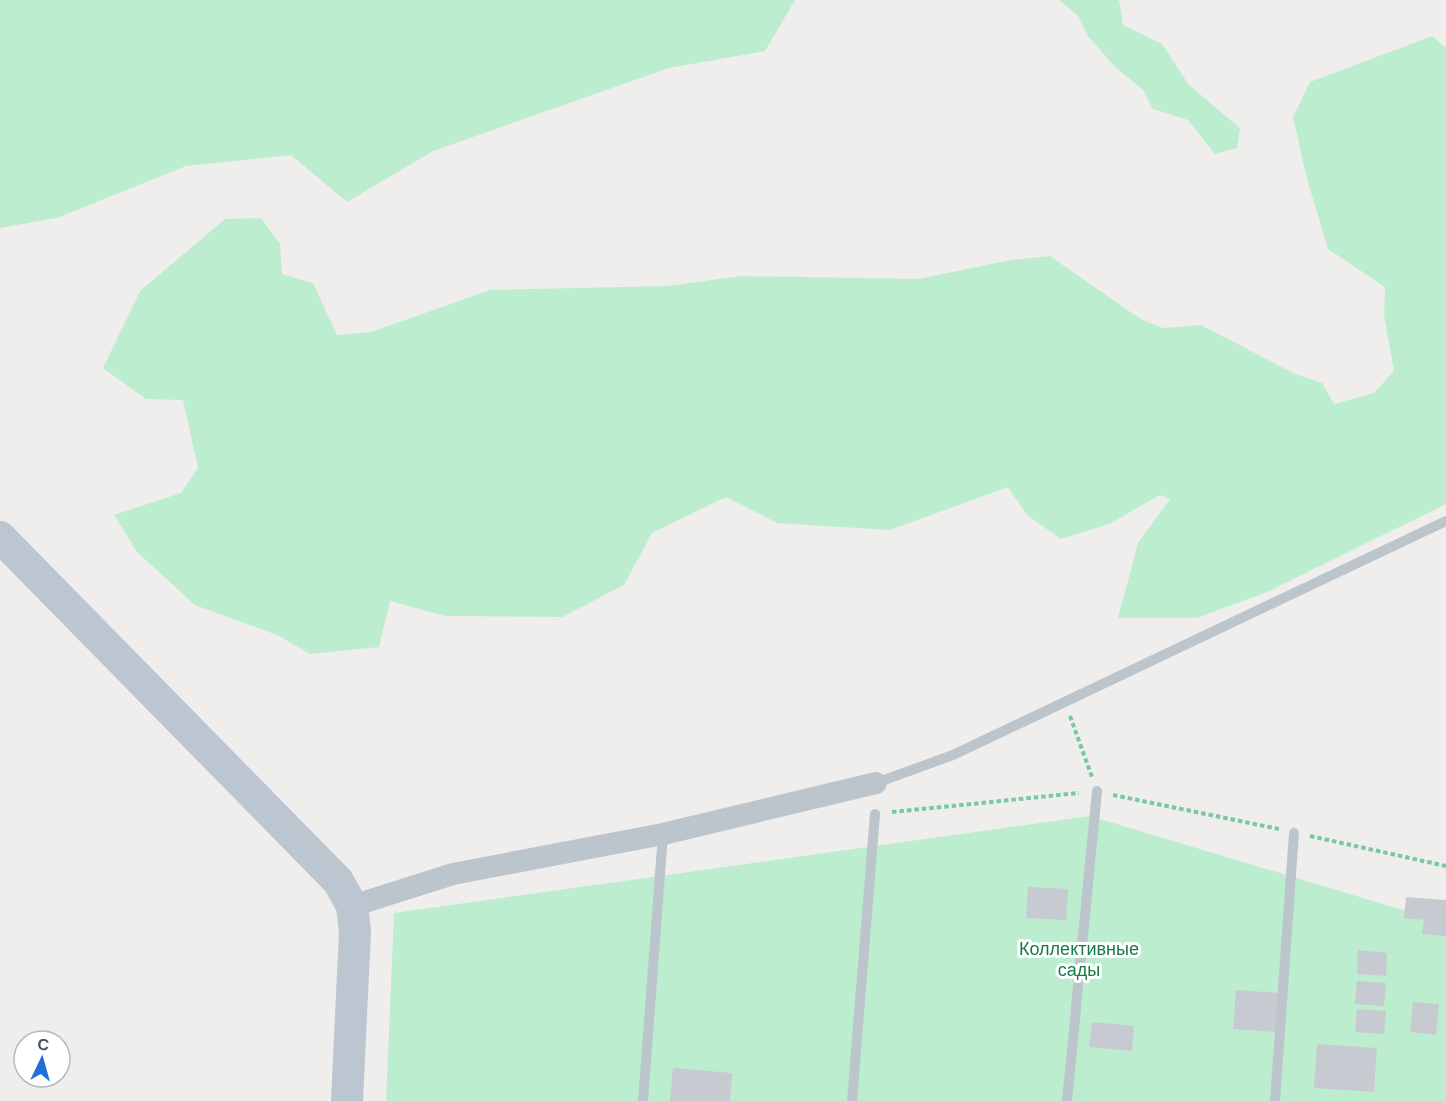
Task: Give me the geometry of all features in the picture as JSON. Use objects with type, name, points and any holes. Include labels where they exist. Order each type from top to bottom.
[{"type":"main road","points":[[0,537],[338,881],[352,906],[355,931],[346,1101]]},
{"type":"street","points":[[352,906],[453,874],[663,834],[876,783]]},
{"type":"lane","points":[[876,783],[953,755],[1446,521]]},
{"type":"lane","points":[[1067,1101],[1097,791]]},
{"type":"lane","points":[[852,1101],[874,814]]},
{"type":"lane","points":[[1275,1101],[1294,833]]},
{"type":"lane","points":[[644,1101],[663,834]]},
{"type":"path","points":[[1065,702],[1097,791]]},
{"type":"path","points":[[874,814],[1097,791],[1446,866]]},
{"type":"green space","points":[[0,0],[795,0],[765,51],[669,68],[433,151],[347,202],[291,155],[186,166],[57,218],[0,228]]},
{"type":"green space","points":[[1059,0],[1119,0],[1123,25],[1162,44],[1189,85],[1240,128],[1237,148],[1215,154],[1188,120],[1153,109],[1143,90],[1114,66],[1088,36],[1077,15]]},
{"type":"green space","points":[[1432,36],[1446,48],[1446,504],[1267,592],[1197,618],[1118,618],[1138,543],[1170,499],[1160,495],[1109,524],[1061,539],[1027,515],[1008,487],[890,530],[777,523],[726,497],[652,533],[624,585],[562,617],[445,616],[390,601],[379,647],[310,654],[277,635],[195,605],[137,552],[114,515],[181,493],[198,468],[183,400],[146,399],[103,368],[140,291],[225,219],[261,218],[280,244],[282,274],[313,283],[337,335],[371,332],[490,290],[669,286],[740,276],[918,279],[1011,260],[1050,256],[1139,318],[1162,328],[1201,325],[1293,373],[1322,383],[1334,404],[1374,393],[1394,371],[1384,315],[1385,287],[1328,249],[1307,179],[1293,117],[1310,82]]},
{"type":"green space","name":"Коллективные сады","points":[[1090,816],[1446,923],[1446,1101],[386,1101],[394,913]]},
{"type":"building","points":[[1028,887],[1068,889],[1066,920],[1026,918]]},
{"type":"building","points":[[1406,897],[1446,900],[1446,936],[1422,934],[1424,920],[1404,918]]},
{"type":"building","points":[[1358,950],[1387,953],[1386,976],[1357,974]]},
{"type":"building","points":[[1357,981],[1386,983],[1384,1006],[1355,1004]]},
{"type":"building","points":[[1236,990],[1278,993],[1275,1032],[1233,1029]]},
{"type":"building","points":[[1413,1002],[1439,1004],[1436,1035],[1410,1032]]},
{"type":"building","points":[[1357,1009],[1386,1011],[1384,1034],[1355,1032]]},
{"type":"building","points":[[1092,1022],[1134,1026],[1132,1051],[1089,1047]]},
{"type":"building","points":[[1317,1044],[1377,1048],[1374,1092],[1314,1088]]},
{"type":"building","points":[[673,1068],[732,1073],[730,1101],[670,1101]]}]
